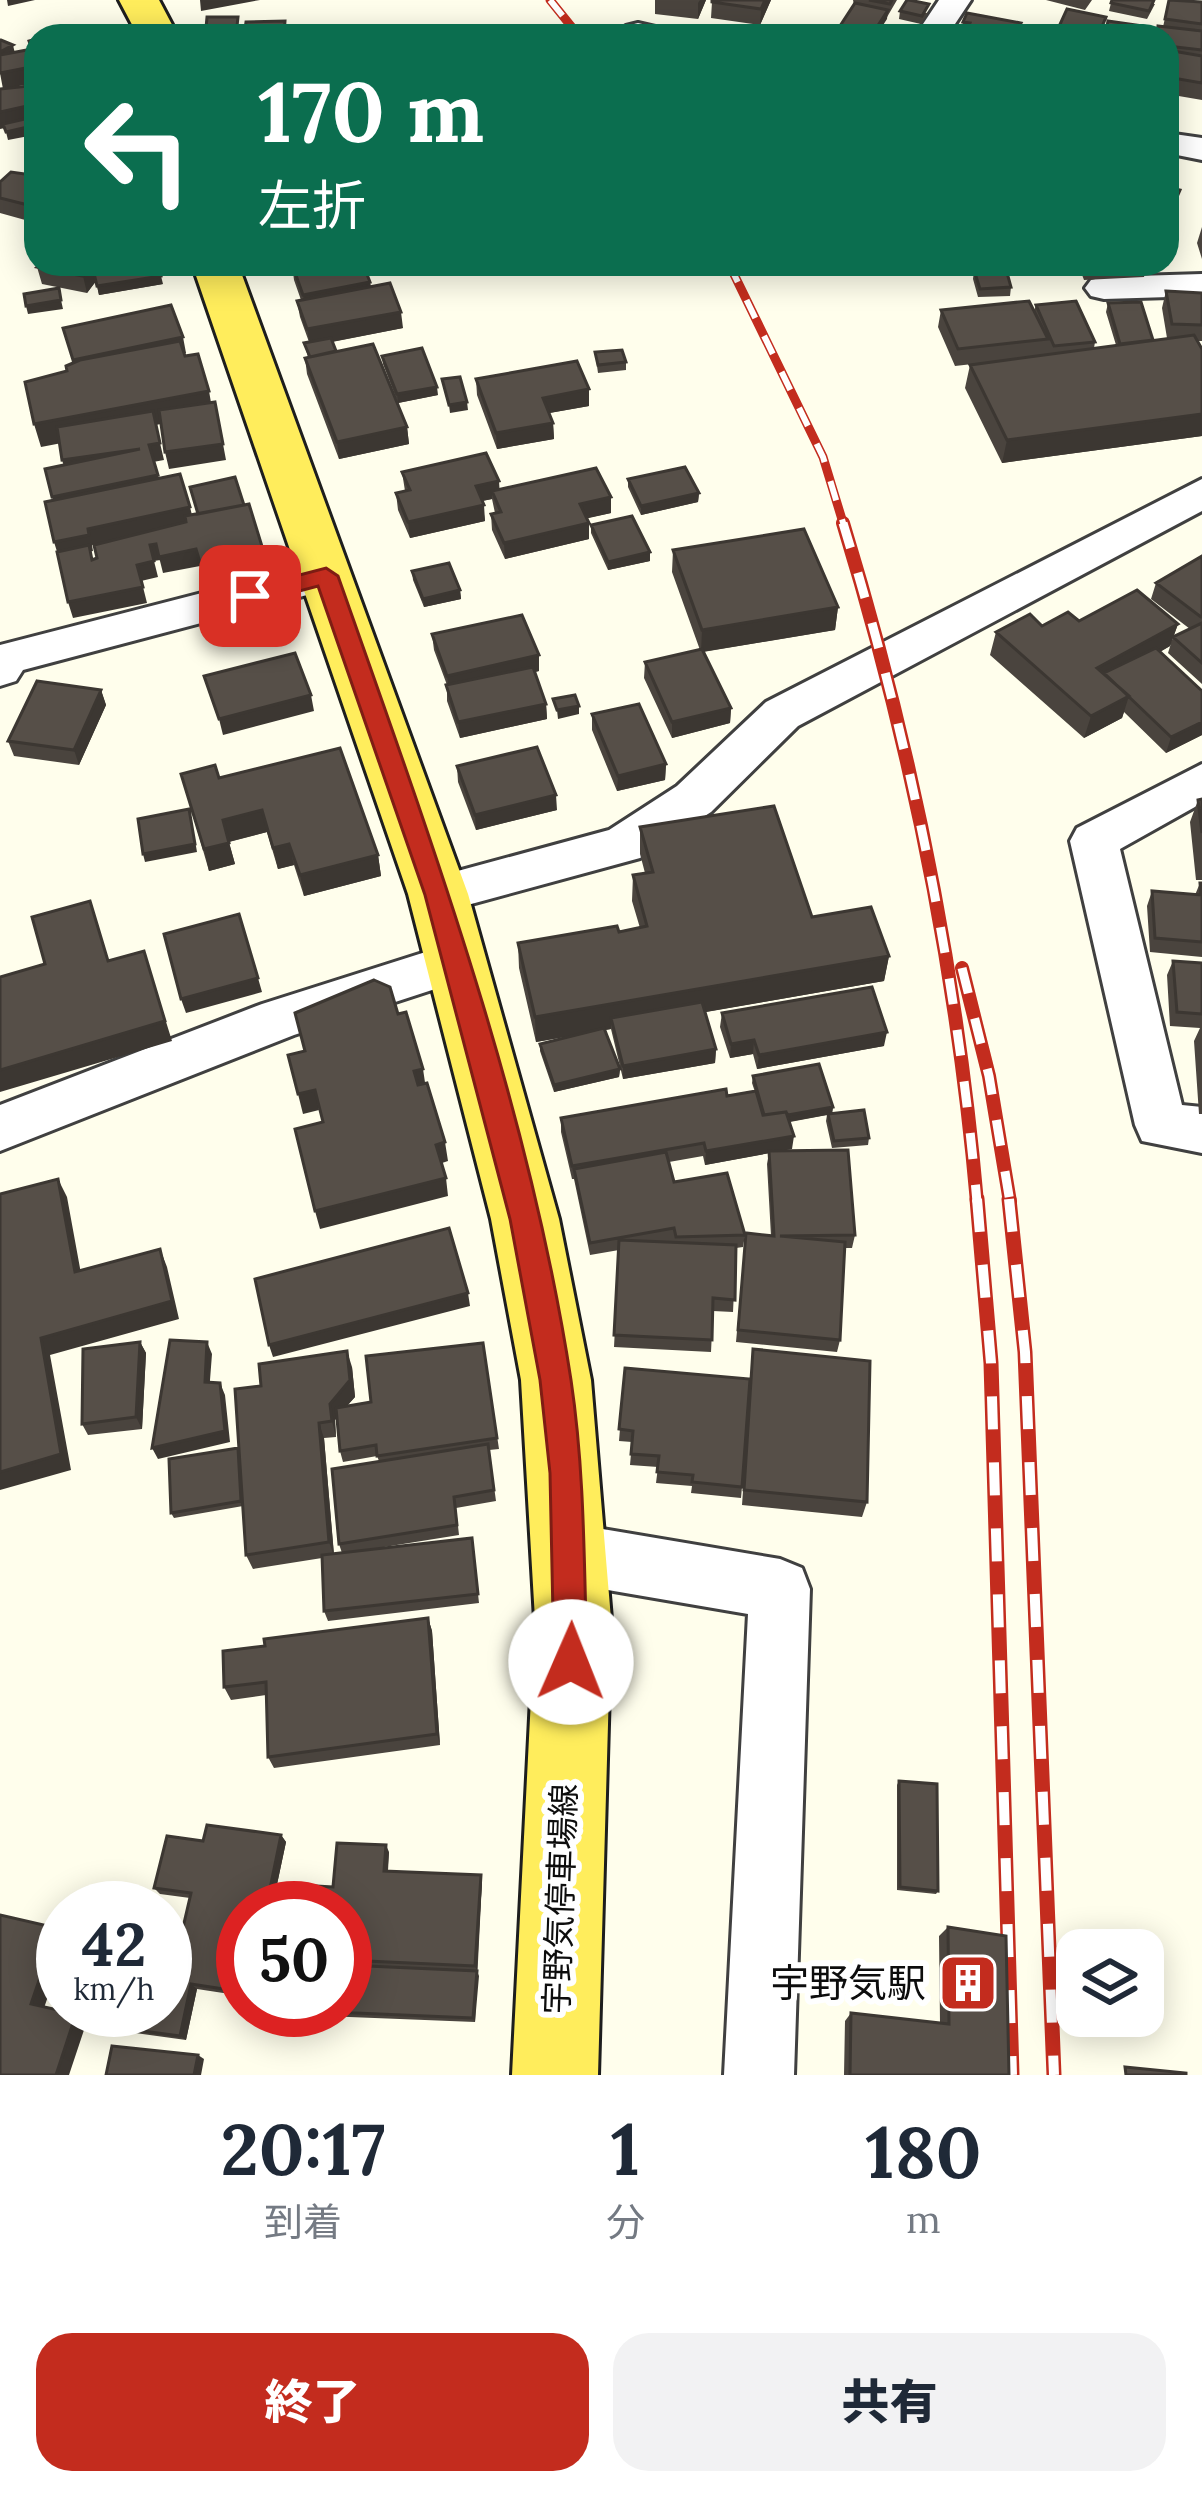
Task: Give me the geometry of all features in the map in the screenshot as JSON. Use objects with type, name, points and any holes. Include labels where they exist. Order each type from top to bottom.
[{"type":"main road","name":"宇野気停車場線","points":[[219,276],[438,895],[525,1219],[551,1357],[566,1473],[573,1619],[555,2075]]},
{"type":"street","points":[[1104,288],[1202,285]]},
{"type":"street","points":[[438,895],[623,845],[694,799],[782,714],[1202,493]]},
{"type":"street","points":[[0,670],[8,658],[326,576]]},
{"type":"street","points":[[1202,781],[1094,841],[1161,1125],[1202,1130]]},
{"type":"street","points":[[0,1128],[280,1019],[457,962]]},
{"type":"street","points":[[567,1553],[780,1588],[759,2075]]},
{"type":"building","points":[[712,0],[765,0],[761,9]]},
{"type":"building","points":[[907,0],[929,4],[922,16],[900,11]]},
{"type":"building","points":[[1112,0],[1154,0],[1149,11]]},
{"type":"building","points":[[1169,0],[1202,2],[1202,24],[1165,19]]},
{"type":"building","points":[[855,3],[888,10],[879,24],[841,24]]},
{"type":"building","points":[[1067,9],[1106,17],[1103,24],[1060,24]]},
{"type":"building","points":[[967,13],[1021,23],[970,24],[963,22]]},
{"type":"building","points":[[207,17],[238,17],[237,24],[206,24]]},
{"type":"building","points":[[285,21],[285,24],[246,22]]},
{"type":"building","points":[[1179,28],[1202,31],[1202,50],[1179,47]]},
{"type":"building","points":[[24,50],[24,68],[0,73],[0,55]]},
{"type":"building","points":[[1179,52],[1202,56],[1202,83],[1179,79]]},
{"type":"building","points":[[24,87],[24,107],[0,112],[0,89]]},
{"type":"building","points":[[24,119],[24,128],[6,132],[3,124]]},
{"type":"building","points":[[11,172],[24,174],[24,204],[0,198],[0,182]]},
{"type":"building","points":[[95,276],[161,276],[97,286]]},
{"type":"building","points":[[296,276],[368,276],[370,282],[303,295]]},
{"type":"building","points":[[976,276],[1008,276],[1011,287],[980,289]]},
{"type":"building","points":[[390,283],[401,312],[307,329],[297,301]]},
{"type":"building","points":[[59,288],[61,300],[26,306],[24,294]]},
{"type":"building","points":[[1166,291],[1202,293],[1202,325],[1172,324]]},
{"type":"building","points":[[1029,301],[1048,339],[958,349],[941,310]]},
{"type":"building","points":[[1076,301],[1095,342],[1054,346],[1036,305]]},
{"type":"building","points":[[1141,302],[1153,340],[1120,344],[1108,303]]},
{"type":"building","points":[[171,305],[183,337],[73,360],[63,328]]},
{"type":"building","points":[[1194,335],[1202,349],[1202,414],[1007,440],[970,365]]},
{"type":"building","points":[[331,338],[336,351],[310,357],[304,343]]},
{"type":"building","points":[[180,341],[185,356],[198,354],[209,391],[34,424],[25,382],[67,371],[66,366],[80,360]]},
{"type":"building","points":[[373,344],[407,427],[337,442],[305,358]]},
{"type":"building","points":[[422,348],[437,387],[397,394],[382,356]]},
{"type":"building","points":[[622,350],[626,362],[598,365],[595,352]]},
{"type":"building","points":[[577,361],[589,389],[543,398],[553,423],[496,433],[476,379]]},
{"type":"building","points":[[460,377],[467,402],[449,405],[442,379]]},
{"type":"building","points":[[215,402],[223,444],[165,452],[159,410]]},
{"type":"building","points":[[153,411],[160,443],[149,445],[158,475],[52,497],[45,469],[140,449],[62,460],[57,427]]},
{"type":"building","points":[[486,453],[499,481],[476,486],[484,505],[408,522],[396,493],[410,490],[402,472]]},
{"type":"building","points":[[685,467],[699,493],[641,506],[628,479]]},
{"type":"building","points":[[596,468],[611,497],[580,504],[589,523],[504,543],[491,514],[501,512],[492,491]]},
{"type":"building","points":[[180,474],[190,507],[88,529],[89,535],[54,542],[45,502]]},
{"type":"building","points":[[235,477],[244,505],[198,514],[190,487]]},
{"type":"building","points":[[249,504],[265,556],[202,569],[196,549],[159,557],[156,544],[150,545],[154,561],[137,565],[143,587],[68,602],[57,552],[89,545],[92,560],[97,558],[94,545],[186,522],[185,516]]},
{"type":"building","points":[[632,516],[650,552],[608,562],[591,525]]},
{"type":"building","points":[[804,529],[838,607],[702,630],[673,550]]},
{"type":"building","points":[[1202,556],[1202,617],[1201,617],[1156,583]]},
{"type":"building","points":[[449,563],[460,590],[423,599],[412,571]]},
{"type":"building","points":[[1137,590],[1178,624],[1097,668],[1129,696],[1091,716],[996,632],[1030,614],[1042,626],[1068,612],[1079,621]]},
{"type":"building","points":[[522,615],[539,655],[447,676],[432,634]]},
{"type":"building","points":[[1202,623],[1202,663],[1173,637]]},
{"type":"building","points":[[1156,648],[1202,691],[1202,722],[1171,737],[1104,673]]},
{"type":"building","points":[[702,649],[731,708],[672,722],[645,662]]},
{"type":"building","points":[[295,653],[311,695],[219,719],[204,676]]},
{"type":"building","points":[[533,667],[546,704],[458,722],[446,685]]},
{"type":"building","points":[[37,681],[101,690],[74,750],[8,741]]},
{"type":"building","points":[[575,695],[579,706],[557,710],[553,699]]},
{"type":"building","points":[[639,704],[666,764],[618,776],[592,714]]},
{"type":"building","points":[[537,747],[556,795],[475,815],[457,766]]},
{"type":"building","points":[[340,748],[378,855],[300,875],[289,844],[273,848],[262,810],[223,820],[229,843],[204,849],[181,774],[215,765],[219,778]]},
{"type":"building","points":[[774,806],[812,917],[871,907],[889,956],[535,1017],[518,943],[617,926],[619,932],[647,926],[633,875],[653,872],[640,827]]},
{"type":"building","points":[[189,809],[195,844],[143,854],[138,819]]},
{"type":"building","points":[[1202,883],[1202,942],[1155,938],[1152,891],[1201,895]]},
{"type":"building","points":[[90,901],[108,961],[144,951],[165,1021],[0,1070],[0,977],[45,964],[32,917]]},
{"type":"building","points":[[239,914],[258,978],[181,999],[164,934]]},
{"type":"building","points":[[1173,961],[1202,963],[1202,1014],[1177,1012]]},
{"type":"building","points":[[374,980],[390,987],[398,1014],[406,1012],[423,1069],[414,1071],[418,1085],[427,1083],[445,1142],[436,1145],[446,1178],[315,1211],[295,1129],[323,1122],[315,1090],[298,1094],[288,1055],[305,1051],[295,1013]]},
{"type":"building","points":[[872,987],[887,1032],[759,1055],[754,1040],[731,1044],[722,1013]]},
{"type":"building","points":[[702,1002],[716,1049],[623,1066],[611,1018]]},
{"type":"building","points":[[604,1028],[620,1069],[554,1085],[540,1044]]},
{"type":"building","points":[[819,1064],[833,1107],[764,1115],[753,1076]]},
{"type":"building","points":[[726,1089],[727,1096],[756,1091],[763,1115],[786,1112],[794,1136],[706,1151],[704,1143],[572,1166],[561,1118]]},
{"type":"building","points":[[864,1110],[869,1138],[834,1141],[828,1114]]},
{"type":"building","points":[[848,1150],[855,1235],[780,1236],[845,1242],[840,1340],[738,1330],[746,1233],[774,1236],[769,1151]]},
{"type":"building","points":[[666,1152],[674,1182],[727,1173],[745,1235],[676,1237],[674,1228],[590,1243],[574,1169]]},
{"type":"building","points":[[58,1179],[75,1272],[160,1249],[172,1301],[41,1338],[61,1454],[0,1472],[0,1194]]},
{"type":"building","points":[[449,1228],[468,1293],[269,1345],[255,1279]]},
{"type":"building","points":[[619,1240],[736,1245],[735,1300],[713,1298],[712,1340],[614,1335]]},
{"type":"building","points":[[170,1340],[207,1342],[205,1382],[220,1383],[225,1431],[152,1448]]},
{"type":"building","points":[[140,1342],[136,1417],[82,1424],[83,1349]]},
{"type":"building","points":[[483,1343],[497,1438],[377,1456],[376,1445],[340,1451],[336,1408],[371,1402],[366,1356]]},
{"type":"building","points":[[753,1349],[870,1361],[867,1502],[744,1490]]},
{"type":"building","points":[[347,1351],[350,1380],[330,1404],[332,1421],[319,1423],[329,1542],[246,1555],[235,1389],[261,1386],[259,1364]]},
{"type":"building","points":[[625,1368],[750,1379],[742,1487],[692,1482],[693,1475],[657,1472],[659,1456],[631,1454],[633,1431],[619,1429]]},
{"type":"building","points":[[488,1444],[494,1490],[454,1497],[457,1525],[339,1544],[332,1469]]},
{"type":"building","points":[[238,1448],[241,1501],[171,1513],[169,1459]]},
{"type":"building","points":[[472,1538],[478,1594],[324,1611],[322,1555]]},
{"type":"building","points":[[428,1618],[437,1734],[268,1757],[266,1682],[224,1687],[223,1651],[265,1646],[264,1639]]},
{"type":"building","points":[[899,1781],[937,1784],[938,1891],[900,1887]]},
{"type":"building","points":[[207,1825],[281,1835],[272,1881],[216,1881],[216,1988],[192,1984],[192,1881],[156,1881],[167,1836],[203,1841]]},
{"type":"building","points":[[337,1843],[386,1845],[384,1871],[481,1875],[475,1966],[372,1961],[372,1881],[334,1881]]},
{"type":"building","points":[[0,1915],[36,1923],[36,1989],[31,2004],[36,2005],[36,2037],[68,2037],[56,2075],[0,2075]]},
{"type":"building","name":"宇野気駅","points":[[948,1927],[1006,1936],[1009,2075],[850,2075],[851,2013],[949,2024]]},
{"type":"building","points":[[372,1966],[477,1971],[473,2018],[372,2014]]},
{"type":"building","points":[[112,2046],[198,2055],[194,2075],[106,2075]]},
{"type":"building","points":[[1125,2067],[1186,2073],[1186,2075],[1126,2075]]},
{"type":"railway","points":[[550,0],[569,24]]},
{"type":"railway","points":[[735,276],[823,457],[844,526]]},
{"type":"railway","points":[[843,523],[889,689],[928,859],[957,1030],[977,1202]]},
{"type":"railway","points":[[962,968],[989,1076],[1010,1202]]},
{"type":"railway","points":[[977,1199],[991,1363],[1012,2075]]},
{"type":"railway","points":[[1009,1199],[1025,1352],[1054,2075]]},
{"type":"place","name":"宇野気駅","points":[[968,1983]]},
{"type":"route","points":[[250,596],[326,576],[438,895],[525,1219],[556,1380],[566,1473],[571,1662]]}]
